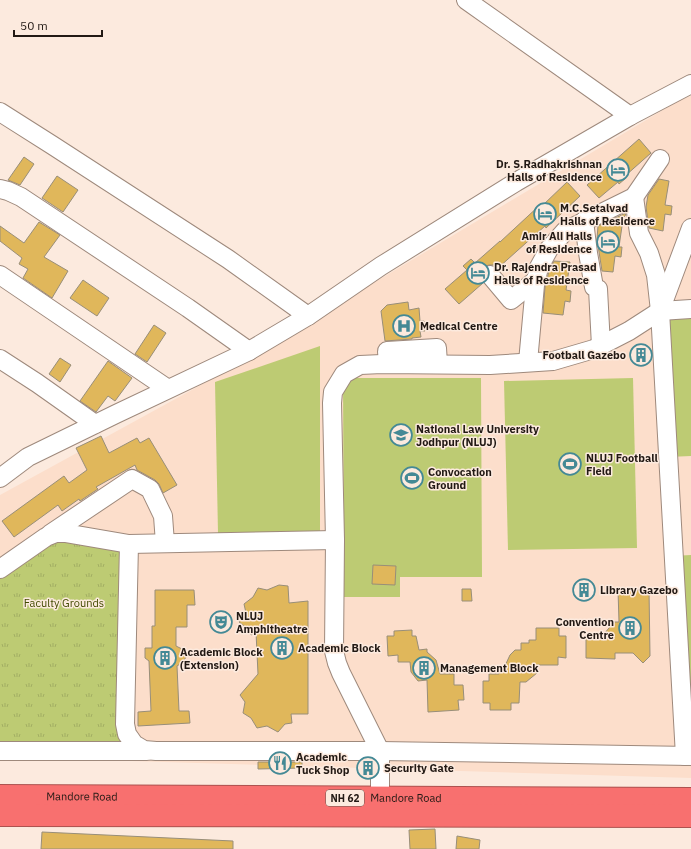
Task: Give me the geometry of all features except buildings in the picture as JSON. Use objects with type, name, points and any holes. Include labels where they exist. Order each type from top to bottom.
[{"type":"highway","name":"Mandore Road","points":[[0,796],[691,799]]},
{"type":"highway","name":"Mandore Road","points":[[0,815],[691,816]]},
{"type":"street","points":[[466,0],[630,116]]},
{"type":"street","points":[[0,478],[28,457],[168,389],[249,352],[308,316],[381,266],[516,182],[630,116],[691,84]]},
{"type":"street","points":[[0,112],[221,255],[308,316]]},
{"type":"street","points":[[528,362],[535,285],[539,267],[549,249],[565,231],[634,197],[660,159]]},
{"type":"street","points":[[0,189],[21,197],[188,308],[249,352]]},
{"type":"street","points":[[0,750],[380,751],[688,756],[660,311],[656,275],[649,253],[639,233],[634,197]]},
{"type":"street","points":[[584,221],[594,287],[598,289],[601,346]]},
{"type":"street","points":[[660,311],[691,228]]},
{"type":"street","points":[[0,275],[168,389]]},
{"type":"street","points":[[490,275],[511,300],[536,280]]},
{"type":"street","points":[[380,798],[380,751],[341,673],[334,651],[336,540],[332,403],[333,392],[344,374],[360,365],[490,364],[553,361],[601,346],[629,331],[660,311],[691,309]]},
{"type":"street","points":[[0,359],[95,424]]},
{"type":"street","points":[[0,569],[132,479],[150,490],[162,516],[165,544]]},
{"type":"street","points":[[46,537],[56,533],[65,533],[129,544],[336,540]]},
{"type":"street","points":[[129,544],[126,734],[134,744],[144,750],[156,751]]},
{"type":"shaded area","name":"National Law University Jodhpur (NLUJ)","points":[[691,96],[691,778],[0,757],[0,495],[221,374],[678,101]]},
{"type":"green space","points":[[691,309],[691,456],[668,457],[660,311]]},
{"type":"green space","points":[[320,346],[320,532],[218,533],[215,382]]},
{"type":"green space","name":"Convocation Ground","points":[[343,378],[481,378],[482,577],[400,577],[400,597],[344,597]]},
{"type":"green space","name":"NLUJ Football Field","points":[[633,378],[637,548],[508,550],[504,381]]},
{"type":"green space","name":"Faculty Grounds","points":[[46,537],[129,544],[127,734],[114,751],[0,751],[0,571]]},
{"type":"green space","points":[[691,555],[691,756],[672,556]]},
{"type":"place","name":"Dr. S.Radhakrishnan Halls of Residence","points":[[618,170]]},
{"type":"place","name":"M.C.Setalvad Halls of Residence","points":[[545,214]]},
{"type":"place","name":"Amir Ali Halls of Residence","points":[[608,242]]},
{"type":"place","name":"Dr. Rajendra Prasad Halls of Residence","points":[[478,273]]},
{"type":"place","name":"Medical Centre","points":[[404,326]]},
{"type":"place","name":"Football Gazebo","points":[[641,355]]},
{"type":"place","name":"National Law University Jodhpur (NLUJ)","points":[[401,435]]},
{"type":"place","name":"NLUJ Football Field","points":[[570,464]]},
{"type":"place","name":"Convocation Ground","points":[[412,478]]},
{"type":"place","name":"Library Gazebo","points":[[584,590]]},
{"type":"place","name":"NLUJ Amphitheatre","points":[[221,622]]},
{"type":"place","name":"Convention Centre","points":[[630,628]]},
{"type":"place","name":"Academic Block","points":[[282,648]]},
{"type":"place","name":"Academic Block (Extension)","points":[[165,658]]},
{"type":"place","name":"Management Block","points":[[424,668]]},
{"type":"place","name":"Academic Tuck Shop","points":[[280,763]]},
{"type":"place","name":"Security Gate","points":[[368,768]]}]
